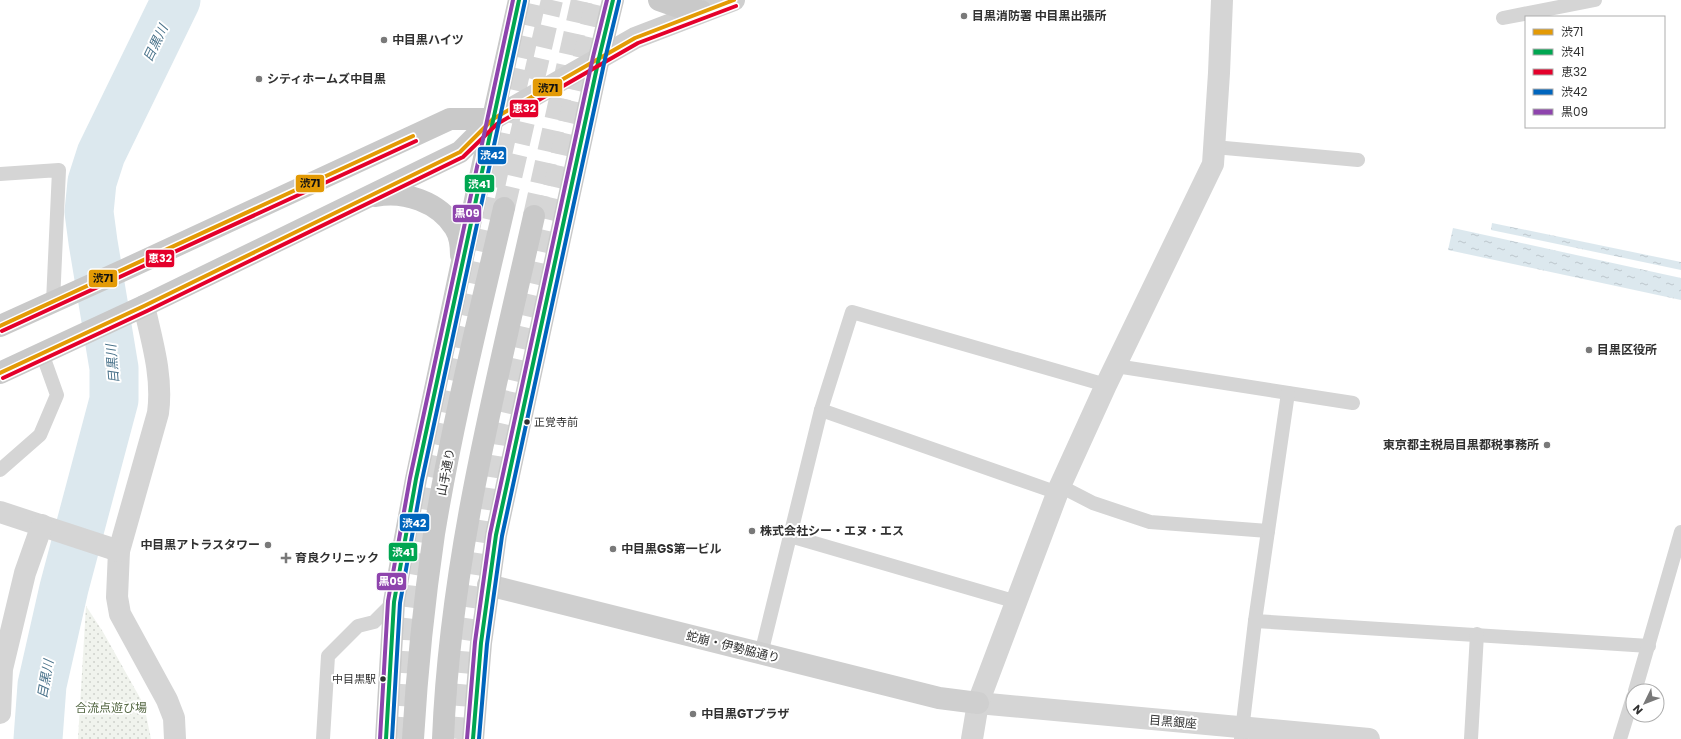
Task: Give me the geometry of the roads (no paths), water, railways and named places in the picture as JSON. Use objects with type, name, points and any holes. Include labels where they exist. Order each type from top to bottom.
[{"type":"main road","points":[[386,739],[394,602],[416,479],[492,119],[519,0]]},
{"type":"main road","points":[[473,739],[480,643],[496,535],[599,58],[613,0]]},
{"type":"main road","points":[[659,0],[679,8],[701,11]]},
{"type":"main road","points":[[0,326],[450,119],[492,119]]},
{"type":"main road","points":[[0,373],[138,309],[460,152],[492,119]]},
{"type":"main road","points":[[364,199],[382,194],[410,197],[423,201],[435,208],[447,218],[456,229],[460,241],[461,271]]},
{"type":"main road","name":"山手通り","points":[[414,739],[422,630],[434,534],[462,389],[504,208]]},
{"type":"main road","points":[[443,739],[450,639],[463,546],[489,415],[534,216]]},
{"type":"street","points":[[492,119],[635,38],[701,11],[734,0]]},
{"type":"street","points":[[972,739],[978,703],[1059,489],[1106,385],[1213,164],[1222,0]]},
{"type":"street","points":[[138,309],[158,371],[160,398],[158,413],[112,548],[117,605],[120,614],[174,718],[175,739]]},
{"type":"street","points":[[0,512],[112,548]]},
{"type":"street","points":[[0,713],[2,669],[25,573],[46,526]]},
{"type":"street","name":"蛇崩・伊勢脇通り","points":[[488,585],[939,698],[978,703]]},
{"type":"street","name":"目黒銀座","points":[[978,703],[1242,733],[1369,739]]},
{"type":"lane","points":[[1503,18],[1595,0]]},
{"type":"lane","points":[[1214,147],[1358,160]]},
{"type":"lane","points":[[0,174],[58,170],[53,302]]},
{"type":"lane","points":[[761,654],[821,410],[852,312],[1106,385]]},
{"type":"lane","points":[[0,470],[40,435],[57,395],[42,353]]},
{"type":"lane","points":[[1116,366],[1353,403]]},
{"type":"lane","points":[[1242,733],[1255,621],[1288,393]]},
{"type":"lane","points":[[821,410],[1059,489],[1150,522],[1268,531]]},
{"type":"lane","points":[[1637,683],[1681,532]]},
{"type":"lane","points":[[790,536],[1016,602]]},
{"type":"lane","points":[[323,739],[328,656],[358,626],[374,622],[394,602]]},
{"type":"lane","points":[[1255,621],[1649,646]]},
{"type":"lane","points":[[1471,739],[1477,634]]},
{"type":"lane","points":[[1620,739],[1625,723]]},
{"type":"water","points":[[1492,223],[1681,262],[1681,270],[1491,230]]},
{"type":"water","points":[[1453,228],[1681,278],[1681,300],[1448,250]]},
{"type":"waterway","name":"目黒川","points":[[38,739],[42,685],[64,588],[114,400],[114,368],[89,212],[92,182],[101,154],[176,0]]},
{"type":"tunnel","points":[[400,739],[407,626],[413,576],[429,483],[535,0]]},
{"type":"tunnel","points":[[504,208],[552,0]]},
{"type":"tunnel","points":[[534,216],[582,0]]},
{"type":"tunnel","points":[[458,739],[466,646],[499,428],[597,0]]},
{"type":"place","name":"目黒消防署 中目黒出張所","points":[[964,16]]},
{"type":"place","name":"中目黒ハイツ","points":[[384,40]]},
{"type":"place","name":"シティホームズ中目黒","points":[[259,79]]},
{"type":"place","name":"目黒区役所","points":[[1589,350]]},
{"type":"place","name":"正覚寺前","points":[[527,422]]},
{"type":"place","name":"東京都主税局目黒都税事務所","points":[[1547,445]]},
{"type":"place","name":"株式会社シー・エヌ・エス","points":[[752,531]]},
{"type":"place","name":"中目黒アトラスタワー","points":[[268,545]]},
{"type":"place","name":"中目黒GS第一ビル","points":[[613,549]]},
{"type":"place","name":"育良クリニック","points":[[286,558]]},
{"type":"place","name":"中目黒駅","points":[[383,679]]},
{"type":"place","name":"中目黒GTプラザ","points":[[693,714]]},
{"type":"park label","name":"合流点遊び場","points":[[111,708]]}]
